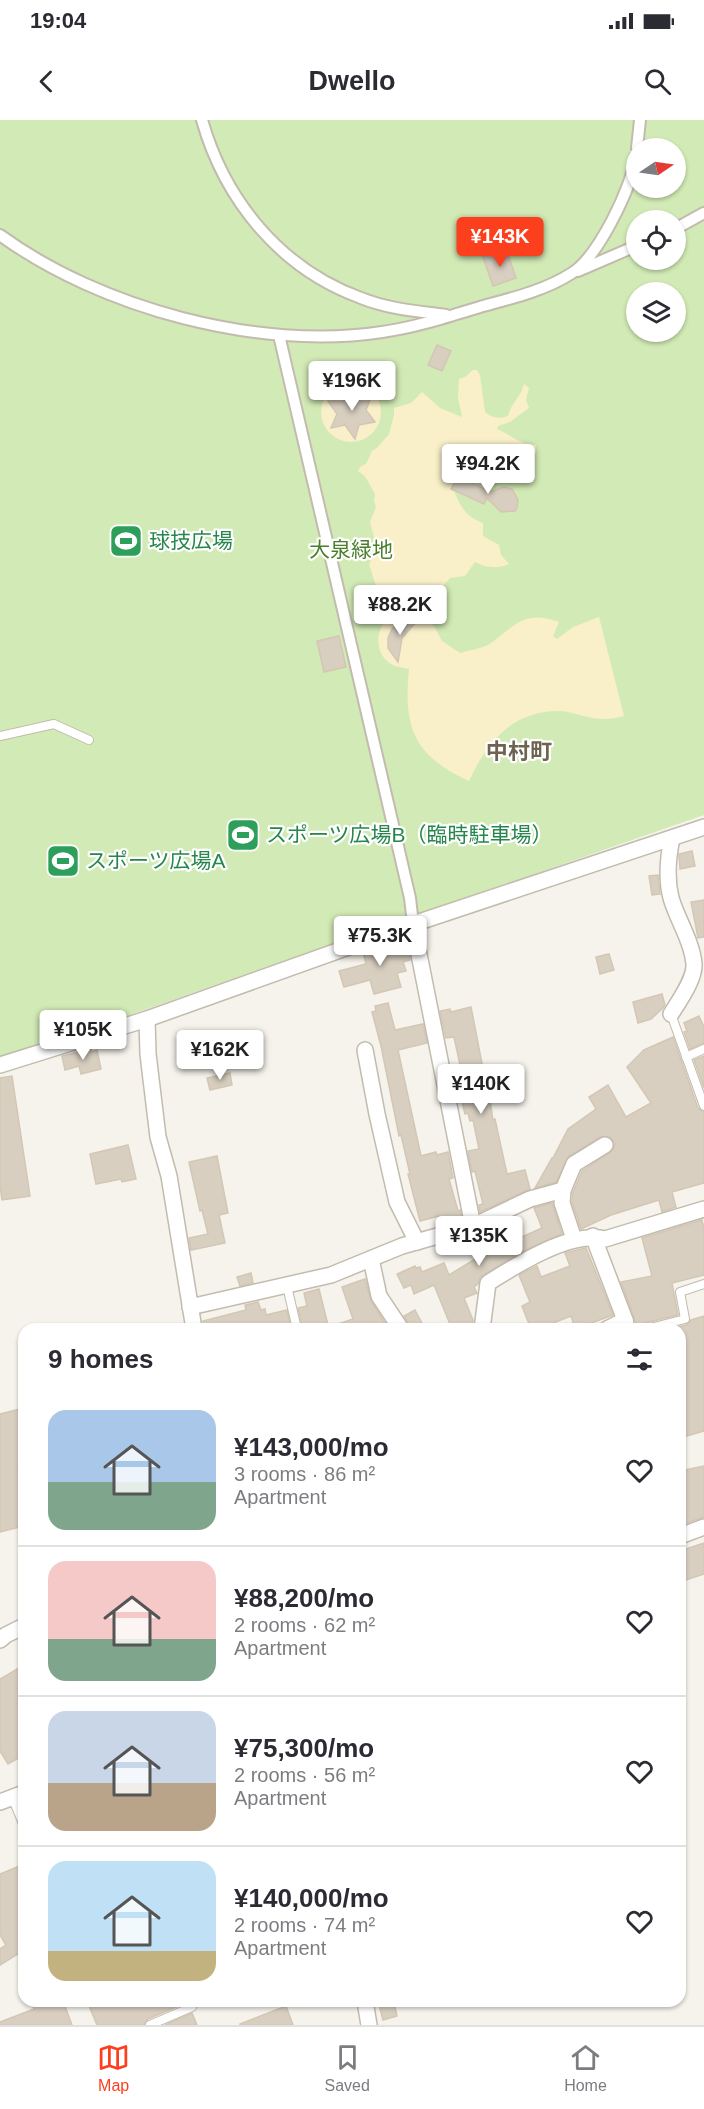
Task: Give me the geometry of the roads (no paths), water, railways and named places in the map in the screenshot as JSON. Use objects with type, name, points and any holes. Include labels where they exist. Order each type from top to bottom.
[{"type":"street","points":[[202,120],[222,172],[235,196],[265,236],[292,261],[328,284],[361,299],[399,309],[453,316]]},
{"type":"street","points":[[638,138],[640,120]]},
{"type":"street","points":[[574,273],[596,247],[620,206],[626,190]]},
{"type":"street","points":[[686,223],[704,213]]},
{"type":"street","points":[[0,236],[39,262],[121,300],[152,311],[212,325],[279,334],[356,335],[382,332],[453,316],[526,294],[626,250]]},
{"type":"street","points":[[279,334],[410,898],[412,924],[472,1226]]},
{"type":"street","points":[[0,1065],[147,1019],[412,924],[704,826]]},
{"type":"street","points":[[671,1014],[685,993],[694,965],[685,931],[671,897],[667,861],[672,838]]},
{"type":"street","points":[[147,1019],[148,1054],[158,1137],[169,1176],[193,1323]]},
{"type":"street","points":[[370,1055],[397,1202],[417,1242]]},
{"type":"street","points":[[574,1239],[562,1203],[563,1190],[574,1164],[605,1145]]},
{"type":"street","points":[[190,1307],[331,1275],[417,1242],[472,1226],[530,1199],[563,1190]]},
{"type":"street","points":[[483,1323],[488,1282],[516,1265],[574,1239],[593,1236],[605,1239],[704,1209]]},
{"type":"street","points":[[593,1236],[626,1323]]},
{"type":"street","points":[[371,1258],[379,1296],[397,1323]]},
{"type":"street","points":[[686,1534],[704,1527]]},
{"type":"street","points":[[0,1640],[18,1629]]},
{"type":"street","points":[[366,2007],[369,2025]]},
{"type":"lane","points":[[0,736],[54,724],[89,740]]},
{"type":"lane","points":[[671,1014],[704,1106]]},
{"type":"lane","points":[[686,1057],[704,1049]]},
{"type":"lane","points":[[669,1323],[686,1318],[680,1292],[704,1284]]},
{"type":"lane","points":[[287,1286],[296,1323]]},
{"type":"lane","points":[[12,1797],[18,1812]]},
{"type":"lane","points":[[150,2025],[192,2007]]},
{"type":"place","name":"球技広場","points":[[126,541]]},
{"type":"place","name":"スポーツ広場B（臨時駐車場）","points":[[243,835]]},
{"type":"place","name":"スポーツ広場A","points":[[63,861]]},
{"type":"district","name":"中村町","points":[[519,751]]},
{"type":"park label","name":"大泉緑地","points":[[351,550]]}]
